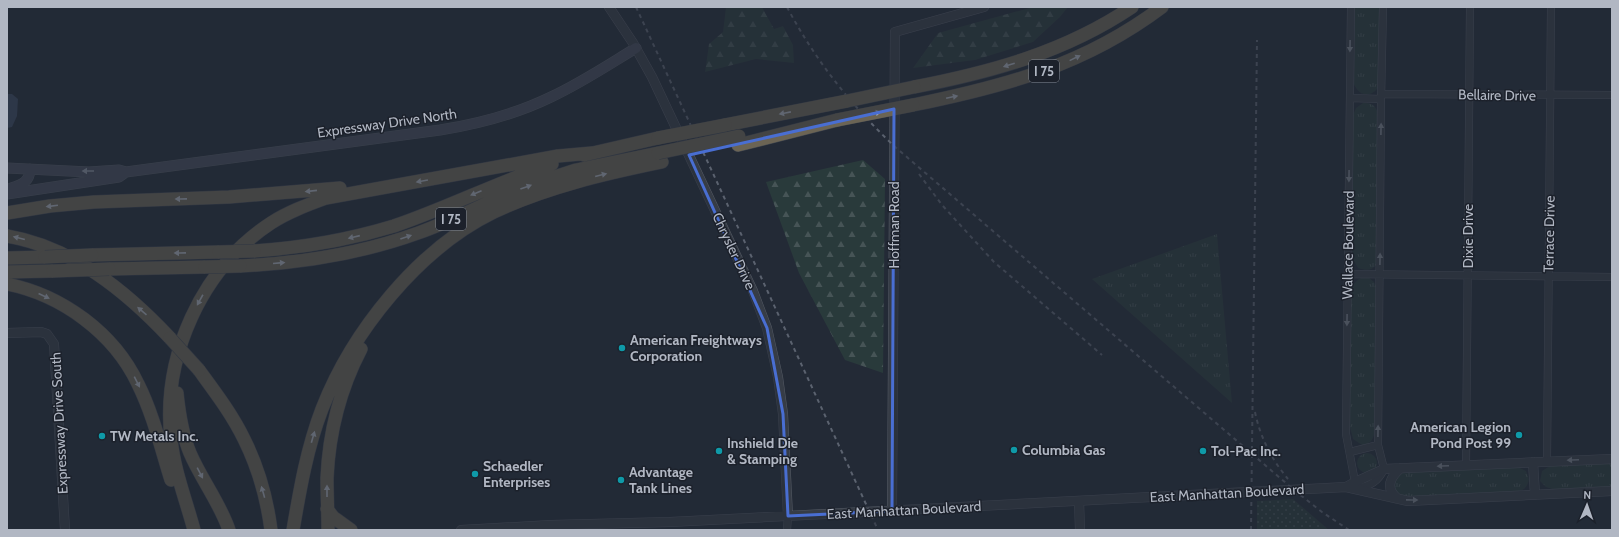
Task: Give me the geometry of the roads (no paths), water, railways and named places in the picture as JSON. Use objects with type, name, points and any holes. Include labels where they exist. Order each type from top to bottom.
[{"type":"highway","name":"I 75","points":[[7,258],[254,251],[323,243],[382,229],[418,217],[529,172],[592,153],[658,138],[984,72],[1027,59],[1058,47],[1088,33],[1132,7]]},
{"type":"highway","name":"I 75","points":[[7,272],[240,266],[304,261],[332,257],[370,248],[425,230],[507,194],[576,170],[660,158],[738,140],[987,89],[1050,69],[1109,41],[1137,25],[1162,7]]},
{"type":"highway","points":[[194,530],[176,466],[171,439],[170,409],[174,370],[181,343],[200,300],[222,268],[251,238],[276,220],[305,206],[338,196],[558,156],[592,153]]},
{"type":"highway","points":[[294,530],[303,474],[314,430],[326,399],[346,359],[381,308],[412,272],[449,241],[481,220],[517,202],[552,189],[660,158]]},
{"type":"highway","points":[[7,213],[71,203],[260,195],[375,184],[391,186]]},
{"type":"highway","points":[[328,530],[327,476],[332,431],[341,398],[355,361],[381,318],[409,284],[438,255],[468,233],[481,220]]},
{"type":"highway","points":[[7,236],[48,247],[74,259],[88,268],[140,309],[170,338],[199,370],[221,400],[244,439],[262,489],[271,530]]},
{"type":"highway","points":[[7,284],[26,288],[48,298],[83,318],[105,337],[125,362],[144,395],[183,519],[188,530]]},
{"type":"highway","points":[[174,370],[184,438],[193,460],[220,510],[228,530]]},
{"type":"highway","points":[[327,509],[333,517],[350,530]]},
{"type":"main road","name":"Expressway Drive North","points":[[7,168],[89,172],[119,170],[126,172],[471,125],[511,113],[550,98],[579,83],[636,48]]},
{"type":"main road","points":[[7,188],[20,186],[25,182],[29,177],[30,169]]},
{"type":"main road","name":"Expressway Drive North","points":[[7,194],[119,177],[126,172]]},
{"type":"street","name":"Chrysler Drive","points":[[610,7],[636,48],[652,77],[743,270],[767,328],[778,377],[783,414],[788,516]]},
{"type":"street","name":"Hoffman Road","points":[[892,511],[895,32],[984,7]]},
{"type":"street","name":"Wallace Boulevard","points":[[1351,7],[1346,434],[1350,452],[1352,486]]},
{"type":"street","points":[[1383,7],[1378,445],[1384,469]]},
{"type":"street","name":"Dixie Drive","points":[[1466,465],[1470,7]]},
{"type":"street","name":"Terrace Drive","points":[[1547,462],[1551,7]]},
{"type":"street","name":"Bellaire Drive","points":[[1350,98],[1469,94],[1612,95]]},
{"type":"street","points":[[1348,274],[1612,277]]},
{"type":"street","name":"Expressway Drive South","points":[[7,333],[41,332],[47,334],[54,344],[65,530]]},
{"type":"street","points":[[1350,452],[1378,445]]},
{"type":"street","name":"East Manhattan Boulevard","points":[[1352,486],[1384,469],[1612,459]]},
{"type":"street","points":[[1533,462],[1534,495]]},
{"type":"street","points":[[1397,498],[1390,490],[1390,484],[1394,474],[1402,468]]},
{"type":"street","name":"East Manhattan Boulevard","points":[[461,530],[892,511],[1352,486],[1408,501],[1612,491]]},
{"type":"street","points":[[1079,501],[1080,530]]},
{"type":"street","points":[[787,530],[788,516]]},
{"type":"water","points":[[7,94],[12,94],[18,99],[17,116],[12,127],[7,128]]},
{"type":"railway","points":[[636,7],[878,530]]},
{"type":"railway","points":[[787,7],[809,45],[835,81],[863,114],[894,146],[1294,490],[1322,512],[1349,530]]},
{"type":"railway","points":[[1251,530],[1257,40]]},
{"type":"railway","points":[[919,174],[942,205],[994,262],[1102,355]]},
{"type":"railway","points":[[1255,412],[1267,448],[1288,479]]},
{"type":"place","name":"American Freightways Corporation","points":[[622,348]]},
{"type":"place","name":"American Legion Pond Post 99","points":[[1519,435]]},
{"type":"place","name":"TW Metals Inc.","points":[[102,436]]},
{"type":"place","name":"Columbia Gas","points":[[1014,450]]},
{"type":"place","name":"Inshield Die & Stamping","points":[[719,451]]},
{"type":"place","name":"Tol-Pac Inc.","points":[[1203,451]]},
{"type":"place","name":"Schaedler Enterprises","points":[[475,474]]},
{"type":"place","name":"Advantage Tank Lines","points":[[621,480]]}]
